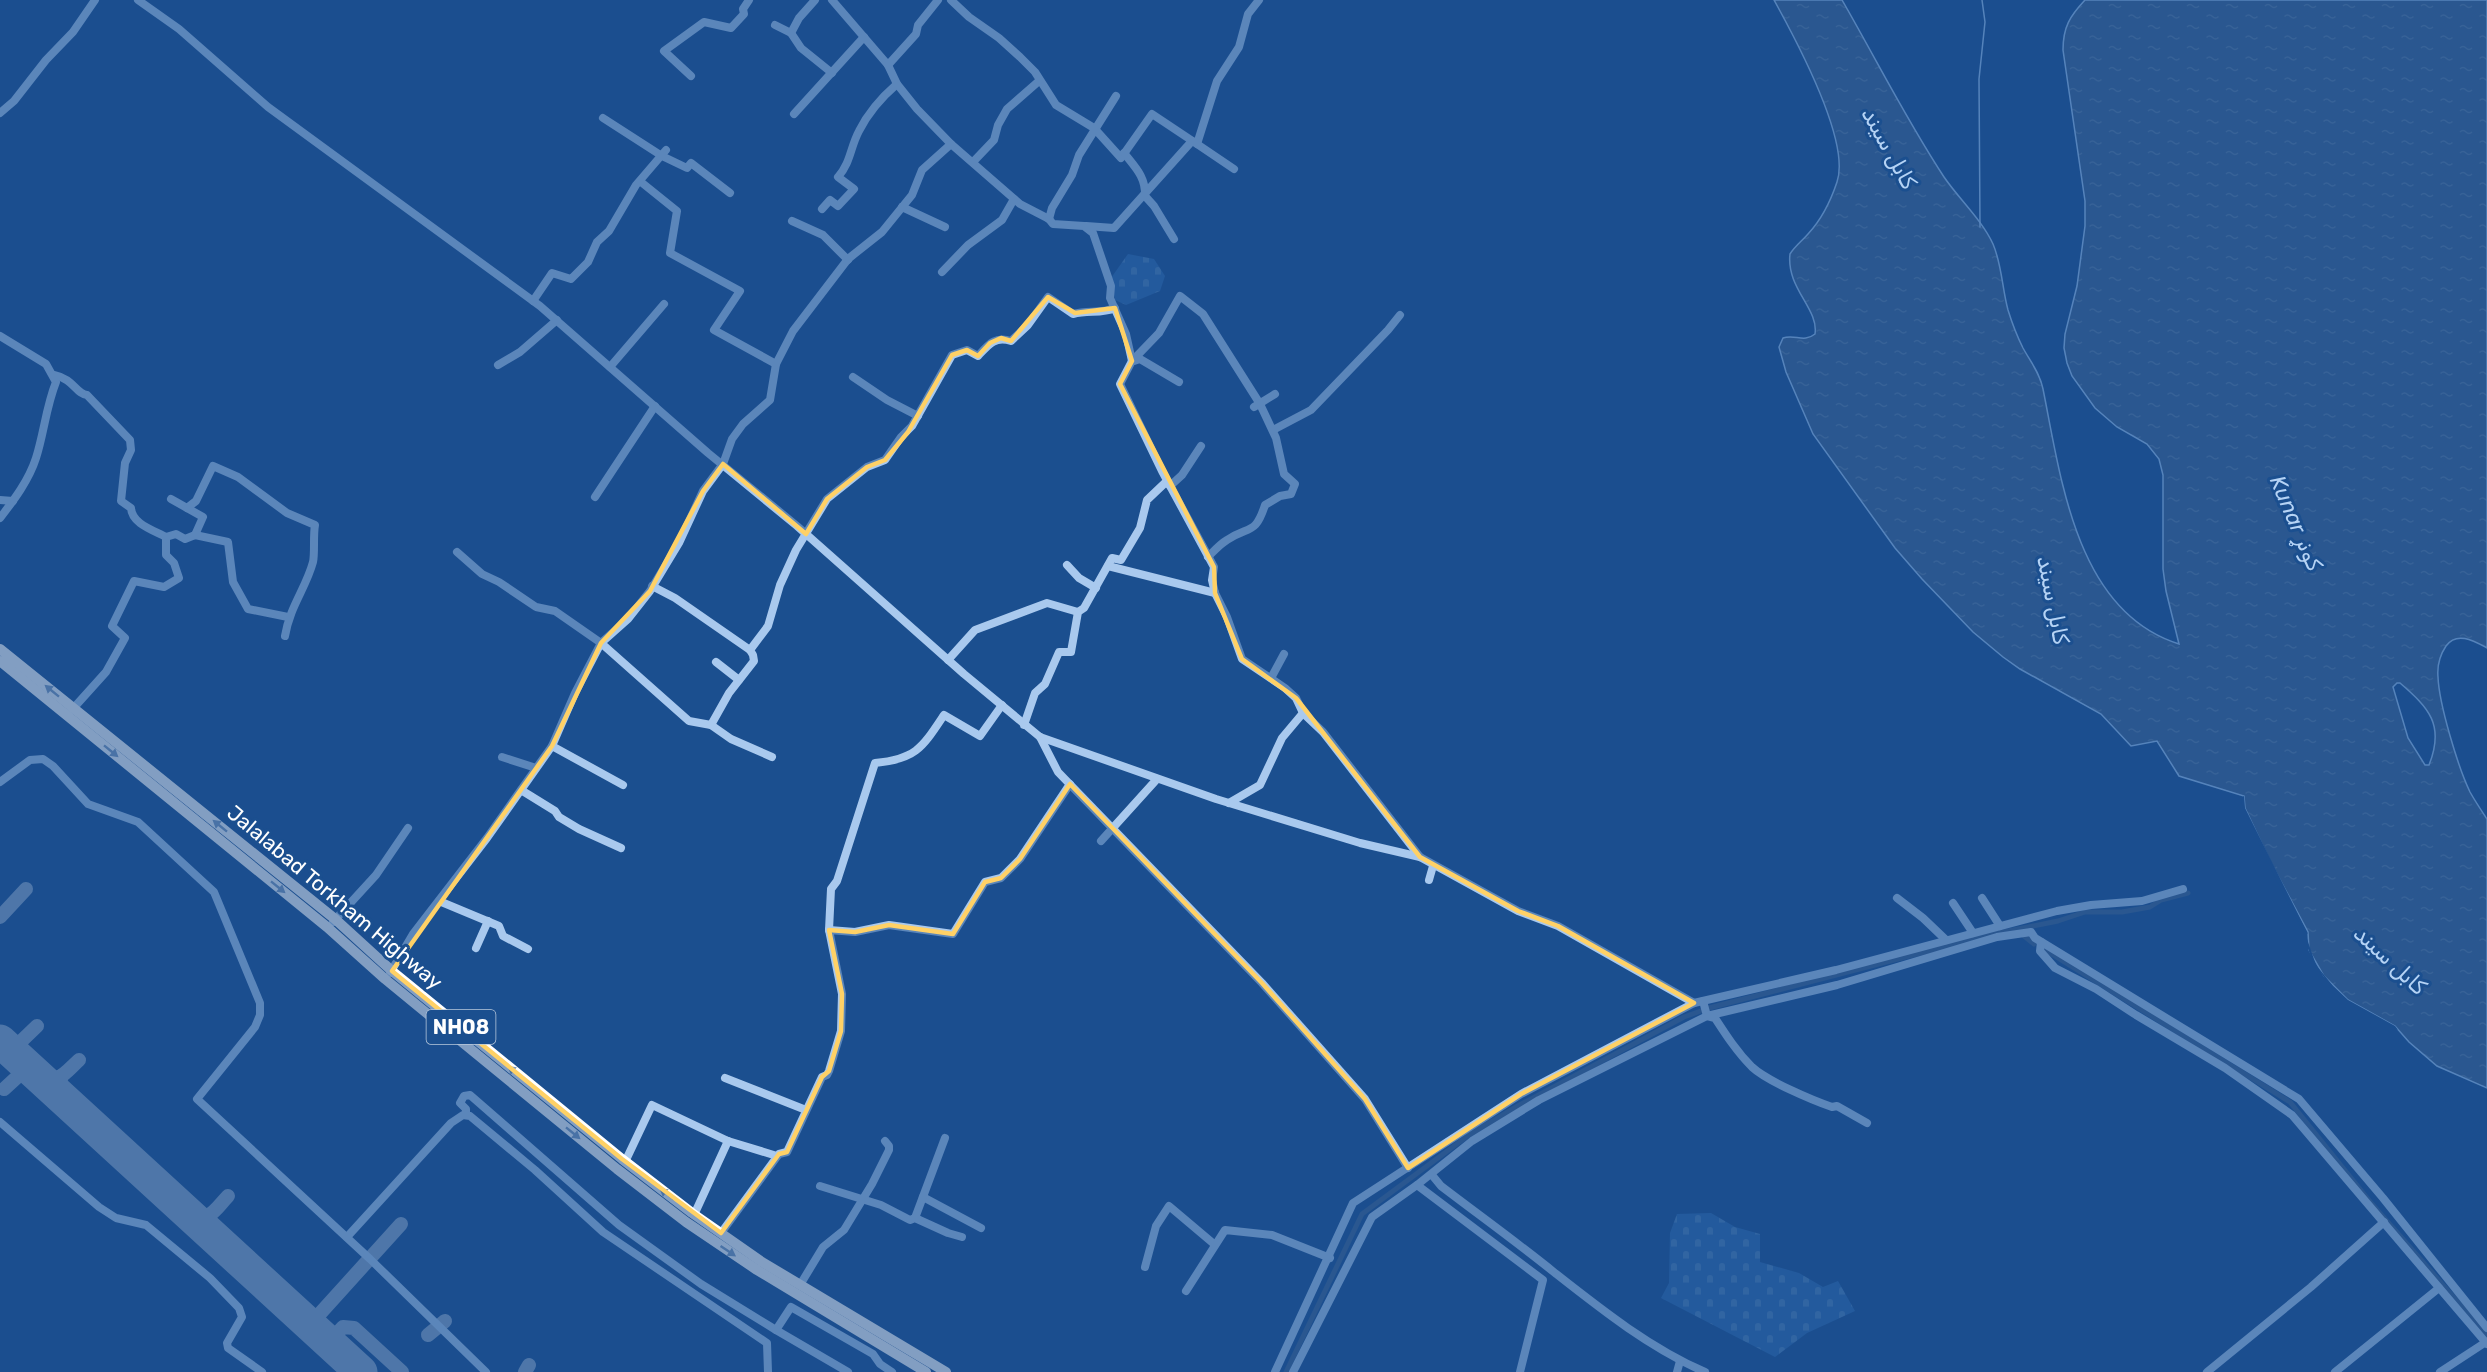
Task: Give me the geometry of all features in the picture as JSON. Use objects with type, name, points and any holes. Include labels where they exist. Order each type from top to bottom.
[{"type":"highway","name":"Jalalabad Torkham Highway","points":[[0,649],[70,711],[331,923],[388,975],[694,1215],[800,1285],[946,1372]]},
{"type":"highway","name":"NH08","points":[[0,661],[70,711]]},
{"type":"highway","name":"NH08","points":[[388,975],[617,1169],[686,1222],[757,1270],[926,1372]]},
{"type":"street","points":[[0,113],[73,32],[95,0]]},
{"type":"street","points":[[138,0],[179,29],[268,107],[557,320],[806,534],[948,660],[1040,737],[1229,803],[1360,843],[1420,857]]},
{"type":"street","points":[[691,76],[664,51],[704,22],[731,27],[744,14],[743,9],[749,0]]},
{"type":"street","points":[[791,33],[799,18],[815,0]]},
{"type":"street","points":[[832,0],[888,65],[897,84],[917,109],[951,144],[1014,199],[1049,219],[1053,224],[1114,228],[1145,196],[1149,188],[1195,143],[1217,81],[1239,47],[1248,14],[1258,0]]},
{"type":"street","points":[[888,65],[916,34],[918,25],[938,0]]},
{"type":"street","points":[[951,0],[1020,57],[1035,72],[1056,105],[1094,128],[1121,158],[1152,114],[1234,169]]},
{"type":"street","points":[[775,25],[791,33],[801,48],[832,73]]},
{"type":"street","points":[[794,114],[864,38]]},
{"type":"street","points":[[973,162],[994,140],[998,125],[1007,109],[1039,81]]},
{"type":"street","points":[[822,209],[830,200],[838,206],[854,189],[838,177],[847,167],[858,132],[884,96],[897,84]]},
{"type":"street","points":[[1049,219],[1052,208],[1072,175],[1079,155],[1116,96]]},
{"type":"street","points":[[603,118],[687,168],[691,163],[730,193]]},
{"type":"street","points":[[388,975],[413,934],[552,746],[574,693],[602,643],[628,619],[652,586],[679,543],[703,491],[723,464],[732,440],[743,424],[770,400],[776,364],[792,331],[848,260],[882,232],[912,195],[922,170],[951,144]]},
{"type":"street","points":[[533,301],[552,273],[571,279],[588,262],[597,242],[609,231],[636,185],[664,153]]},
{"type":"street","points":[[1124,153],[1141,173],[1146,186],[1145,196],[1154,206],[1174,239]]},
{"type":"street","points":[[641,182],[677,211],[670,253],[740,291],[714,330],[776,364]]},
{"type":"street","points":[[942,272],[968,244],[1002,220],[1014,199]]},
{"type":"street","points":[[902,207],[945,227]]},
{"type":"street","points":[[792,221],[823,235],[848,260]]},
{"type":"street","points":[[1084,226],[1093,233],[1097,243],[1111,286],[1110,298],[1126,334],[1132,361]]},
{"type":"street","points":[[1208,557],[1228,539],[1252,529],[1260,520],[1265,505],[1280,496],[1291,494],[1295,484],[1284,474],[1273,430],[1203,314],[1180,296],[1159,333],[1132,361],[1120,384],[1169,484],[1208,557],[1214,567],[1212,580],[1215,593],[1227,617],[1242,659],[1296,698],[1303,713],[1323,732],[1420,857],[1518,911],[1558,926],[1698,1002],[1707,1016],[1715,1018],[1732,1044],[1754,1069],[1818,1102],[1832,1107],[1837,1106],[1867,1123]]},
{"type":"street","points":[[750,650],[768,626],[780,585],[827,499],[867,467],[885,460],[901,437],[908,432],[952,355],[967,350],[978,356],[990,343],[1001,338],[1011,341],[1028,325],[1048,297],[1073,314],[1090,310],[1104,312],[1115,309]]},
{"type":"street","points":[[610,367],[664,304]]},
{"type":"street","points":[[1273,430],[1311,410],[1400,315]]},
{"type":"street","points":[[498,365],[520,352],[557,320]]},
{"type":"street","points":[[0,336],[46,364],[56,382],[48,401],[36,460],[13,501],[0,518]]},
{"type":"street","points":[[1132,361],[1140,359],[1179,382]]},
{"type":"street","points":[[54,375],[64,377],[82,394],[87,395],[130,440],[131,450],[125,464],[121,501],[131,508],[131,515],[140,524],[166,537],[176,534],[185,539],[195,535],[228,542],[233,582],[248,609],[288,617]]},
{"type":"street","points":[[853,377],[887,400],[918,416]]},
{"type":"street","points":[[1257,406],[1275,394]]},
{"type":"street","points":[[595,497],[656,406]]},
{"type":"street","points":[[1024,725],[1035,693],[1045,684],[1059,651],[1071,652],[1078,612],[1084,608],[1112,558],[1121,560],[1140,528],[1147,500],[1182,475],[1201,446]]},
{"type":"street","points":[[187,508],[196,501],[213,466],[238,477],[287,513],[315,525],[312,542],[313,561],[288,617],[285,636]]},
{"type":"street","points":[[171,499],[203,517],[195,535]]},
{"type":"street","points":[[0,500],[13,501]]},
{"type":"street","points":[[70,711],[106,672],[125,638],[112,626],[134,581],[164,587],[179,578],[174,563],[166,555],[166,537]]},
{"type":"street","points":[[457,552],[482,574],[499,582],[536,607],[555,611],[602,643],[688,721],[711,725],[731,739],[772,757]]},
{"type":"street","points":[[1067,565],[1080,578],[1096,588]]},
{"type":"street","points":[[1108,566],[1215,593]]},
{"type":"street","points":[[652,586],[675,598],[750,650],[753,655],[754,662],[739,680],[711,725]]},
{"type":"street","points":[[948,660],[975,630],[1047,603],[1078,612]]},
{"type":"street","points":[[1271,678],[1284,654]]},
{"type":"street","points":[[716,663],[739,680]]},
{"type":"street","points":[[721,1233],[777,1156],[788,1152],[822,1077],[827,1076],[829,1071],[841,1031],[842,994],[829,930],[831,889],[837,881],[875,763],[897,761],[920,749],[944,715],[980,736],[1002,705]]},
{"type":"street","points":[[1229,803],[1260,785],[1282,738],[1303,713]]},
{"type":"street","points":[[1040,737],[1058,772],[1262,983],[1357,1090],[1408,1168]]},
{"type":"street","points":[[552,746],[623,785]]},
{"type":"street","points":[[502,757],[536,768]]},
{"type":"street","points":[[0,782],[30,760],[43,759],[53,766],[88,804],[138,822],[214,892],[260,1003],[260,1015],[255,1028],[197,1100],[347,1237],[486,1372]]},
{"type":"street","points":[[1101,841],[1158,778]]},
{"type":"street","points":[[829,930],[855,932],[889,926],[953,934],[985,882],[1001,878],[1020,859],[1070,784]]},
{"type":"street","points":[[521,790],[555,811],[559,817],[579,830],[621,848]]},
{"type":"street","points":[[331,923],[376,875],[408,828]]},
{"type":"street","points":[[1429,880],[1433,866]]},
{"type":"street","points":[[1275,1372],[1330,1258],[1353,1203],[1521,1094],[1698,1002],[1836,970],[2056,911],[2091,905],[2142,901],[2182,889]]},
{"type":"street","points":[[1897,898],[1946,940]]},
{"type":"street","points":[[1982,898],[2000,926]]},
{"type":"street","points":[[439,901],[499,926],[503,936],[528,949]]},
{"type":"street","points":[[1953,903],[1973,933]]},
{"type":"street","points":[[476,948],[488,921]]},
{"type":"street","points":[[1293,1372],[1372,1217],[1432,1175],[1472,1141],[1539,1100],[1707,1016],[1837,985],[1996,937],[2031,932],[2041,942],[2299,1099],[2383,1198],[2487,1328]]},
{"type":"street","points":[[2041,942],[2040,951],[2055,968],[2096,989],[2225,1068],[2292,1114],[2486,1343],[2440,1372]]},
{"type":"street","points":[[725,1078],[806,1110]]},
{"type":"street","points":[[466,1115],[466,1109],[460,1103],[464,1096],[470,1095],[619,1225],[700,1284],[848,1372]]},
{"type":"street","points":[[625,1162],[651,1105],[728,1141],[777,1156]]},
{"type":"street","points":[[347,1237],[451,1123],[466,1115],[485,1127],[603,1232],[767,1343],[768,1372]]},
{"type":"street","points":[[0,1122],[99,1207],[116,1218],[146,1225],[210,1278],[239,1308],[242,1317],[227,1343],[228,1348],[262,1372]]},
{"type":"street","points":[[915,1218],[945,1138]]},
{"type":"street","points":[[694,1215],[728,1141]]},
{"type":"street","points":[[800,1285],[823,1247],[843,1230],[863,1200],[889,1150],[885,1141]]},
{"type":"street","points":[[1432,1175],[1441,1186],[1600,1309],[1680,1361],[1705,1372]]},
{"type":"street","points":[[1418,1185],[1543,1280],[1520,1372]]},
{"type":"street","points":[[820,1186],[889,1209],[910,1220],[915,1218],[962,1237]]},
{"type":"street","points":[[923,1197],[981,1228]]},
{"type":"street","points":[[1145,1267],[1156,1226],[1169,1206],[1214,1244]]},
{"type":"street","points":[[2207,1372],[2311,1287],[2384,1222]]},
{"type":"street","points":[[1186,1291],[1225,1230],[1272,1235],[1330,1258]]},
{"type":"street","points":[[2335,1372],[2439,1288]]},
{"type":"street","points":[[776,1330],[791,1307],[873,1354],[880,1364],[892,1372]]},
{"type":"street","points":[[1677,1372],[1680,1361]]},
{"type":"highlighted area","points":[[1048,297],[1075,313],[1115,308],[1132,361],[1120,384],[1214,567],[1215,593],[1242,659],[1296,698],[1420,857],[1518,911],[1558,926],[1694,1003],[1521,1094],[1408,1168],[1365,1099],[1262,983],[1070,784],[1020,859],[1001,878],[985,882],[953,934],[889,925],[855,932],[829,930],[842,994],[841,1031],[829,1071],[822,1077],[787,1152],[779,1154],[721,1233],[622,1159],[392,971],[552,746],[601,643],[650,591],[703,491],[723,464],[806,534],[827,499],[867,467],[885,460],[908,432],[952,355],[967,350],[978,356],[990,343],[1001,338],[1011,341]]},
{"type":"green space","points":[[1128,254],[1154,259],[1165,276],[1160,291],[1126,305],[1115,300],[1111,278]]},
{"type":"green space","points":[[1711,1213],[1735,1227],[1760,1234],[1760,1262],[1799,1273],[1823,1287],[1838,1281],[1855,1311],[1807,1333],[1775,1357],[1661,1298],[1669,1283],[1670,1233],[1677,1214]]},
{"type":"water","points":[[1774,0],[1842,0],[1930,156],[1983,226],[1993,244],[2011,320],[2042,383],[2057,462],[2067,500],[2079,538],[2095,573],[2117,603],[2144,628],[2179,644],[2163,569],[2163,475],[2159,459],[2147,444],[2117,427],[2095,408],[2072,376],[2064,348],[2065,334],[2077,286],[2085,226],[2085,201],[2063,50],[2068,22],[2085,0],[2487,0],[2487,648],[2466,639],[2450,641],[2439,661],[2438,673],[2445,719],[2460,767],[2470,792],[2487,819],[2487,1088],[2437,1066],[2409,1042],[2395,1026],[2348,1000],[2324,976],[2309,950],[2308,932],[2245,808],[2244,796],[2179,776],[2157,741],[2131,746],[2101,714],[2020,669],[1973,632],[1895,548],[1813,434],[1786,372],[1779,347],[1783,338],[1807,338],[1815,334],[1812,316],[1793,277],[1790,254],[1813,228],[1825,210],[1837,182],[1839,164],[1829,116],[1819,90]],"holes":[[[2400,683],[2426,709],[2435,728],[2434,751],[2429,765],[2425,765],[2408,738],[2393,687]]]},
{"type":"pier","points":[[2244,796],[2245,808],[2308,934],[2302,929],[2270,868],[2242,805],[2241,798]]},
{"type":"pier","points":[[2307,939],[2316,965],[2333,986],[2348,1000],[2395,1026],[2398,1030],[2351,1005],[2330,986],[2312,960],[2306,943]]},
{"type":"waterway","points":[[1980,227],[1979,79],[1985,22],[1982,0]]},
{"type":"waterway","points":[[1286,1372],[1362,1214],[1469,1135],[1516,1107],[1684,1017],[1709,1008],[1998,933],[2058,921],[2085,912],[2122,912],[2150,907],[2161,900],[2188,893]]},
{"type":"waterway","points":[[2024,936],[2034,944]]},
{"type":"waterway","points":[[2045,950],[2290,1102],[2372,1204],[2487,1335]]},
{"type":"taxiway","points":[[0,917],[26,889]]},
{"type":"taxiway","points":[[11,1051],[37,1026]]},
{"type":"taxiway","points":[[34,1072],[49,1078],[59,1077],[79,1060]]},
{"type":"taxiway","points":[[4,1089],[28,1067]]},
{"type":"taxiway","points":[[61,1077],[60,1090],[71,1106]]},
{"type":"taxiway","points":[[186,1211],[205,1217],[210,1215],[228,1196]]},
{"type":"taxiway","points":[[211,1214],[208,1225],[221,1243]]},
{"type":"taxiway","points":[[300,1316],[309,1320],[316,1318],[401,1224]]},
{"type":"taxiway","points":[[428,1335],[445,1321]]},
{"type":"taxiway","points":[[329,1342],[343,1327],[354,1328],[402,1372]]},
{"type":"taxiway","points":[[525,1372],[529,1365]]},
{"type":"runway","points":[[0,1041],[361,1372]]},
{"type":"water label","name":"کابل سيند","points":[[1889,148]]},
{"type":"water label","name":"Kunar کونړ","points":[[2296,523]]},
{"type":"water label","name":"کابل سيند","points":[[2053,600]]},
{"type":"water label","name":"کابل سيند","points":[[2390,960]]}]
